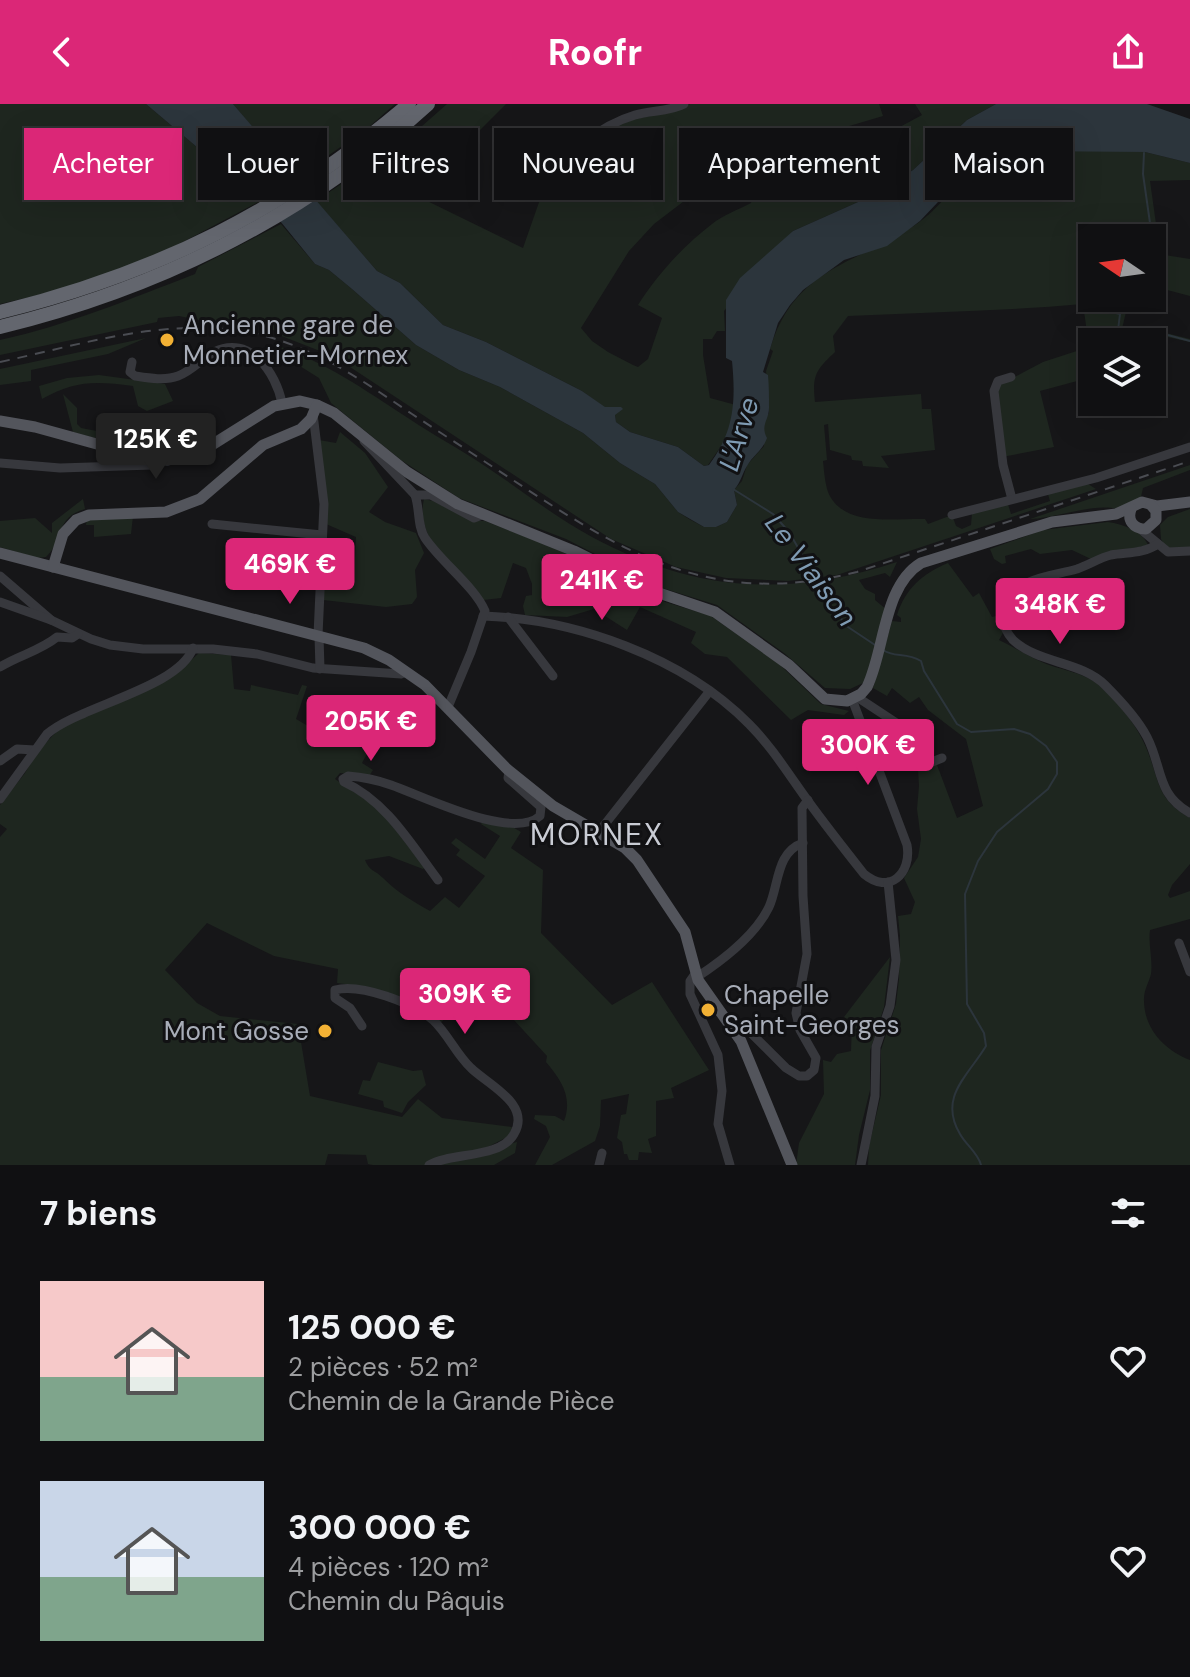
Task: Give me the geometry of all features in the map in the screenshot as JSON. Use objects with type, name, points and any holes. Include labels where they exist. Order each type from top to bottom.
[{"type":"highway","points":[[385,128],[409,104]]},
{"type":"highway","points":[[394,128],[428,104]]},
{"type":"highway","points":[[0,327],[105,296],[192,254],[343,163]]},
{"type":"highway","points":[[0,312],[192,254]]},
{"type":"main road","points":[[0,421],[161,460],[198,453],[264,411],[282,403],[300,401],[315,409],[334,413],[432,488],[482,515],[574,551],[659,593],[715,612],[795,670],[821,697],[839,702],[858,696],[872,675],[890,611],[904,577],[921,563],[1038,525],[1099,517],[1131,509],[1142,502],[1151,505],[1185,503]]},
{"type":"main road","points":[[53,567],[63,534],[80,517],[155,513],[191,503],[208,494],[268,441],[301,429],[315,409]]},
{"type":"main road","points":[[1099,517],[1148,528],[1185,503]]},
{"type":"main road","points":[[1151,505],[1156,520]]},
{"type":"main road","points":[[1131,509],[1129,516],[1135,526]]},
{"type":"main road","points":[[0,553],[251,618],[304,628],[318,636],[372,651],[407,672],[448,707],[509,771],[558,809],[628,851],[653,882],[685,932],[696,976],[736,1033],[792,1165]]},
{"type":"street","points":[[607,128],[631,116],[674,109],[684,104]]},
{"type":"street","points":[[132,362],[130,370],[135,376],[171,378],[218,350],[243,349],[266,366],[282,403]]},
{"type":"street","points":[[1011,377],[998,381],[994,392],[1003,465],[1012,499]]},
{"type":"street","points":[[315,409],[324,504],[318,636],[320,669]]},
{"type":"street","points":[[358,431],[366,446],[415,495],[423,536],[483,606],[483,616],[448,707]]},
{"type":"street","points":[[952,515],[1096,478],[1190,447]]},
{"type":"street","points":[[0,463],[60,468],[152,465],[161,460]]},
{"type":"street","points":[[415,495],[431,495],[474,518],[482,515]]},
{"type":"street","points":[[1156,520],[1158,544]]},
{"type":"street","points":[[212,524],[322,535]]},
{"type":"street","points":[[1135,526],[1172,553],[1190,551]]},
{"type":"street","points":[[1158,544],[1147,550],[1109,556],[1080,568],[1031,580],[1013,593],[1003,618],[1006,630],[1018,643],[1061,664],[1089,673],[1104,684],[1143,730],[1168,796],[1177,806],[1190,813]]},
{"type":"street","points":[[0,576],[51,620]]},
{"type":"street","points":[[0,602],[51,620],[100,643],[120,647],[193,648],[247,653],[320,669],[407,672]]},
{"type":"street","points":[[483,616],[544,623],[642,652],[666,663],[737,713],[761,736],[864,874],[875,881],[888,882],[897,879],[905,869],[907,845],[858,696]]},
{"type":"street","points":[[508,617],[553,676]]},
{"type":"street","points":[[0,667],[23,654],[45,647],[57,637],[72,638],[78,634]]},
{"type":"street","points":[[0,799],[56,726],[106,706],[172,672],[184,663],[193,648]]},
{"type":"street","points":[[598,833],[709,692]]},
{"type":"street","points":[[858,696],[915,737],[926,760],[932,762],[942,758]]},
{"type":"street","points":[[0,761],[17,749],[35,750]]},
{"type":"street","points":[[438,880],[380,806],[368,795],[344,782],[344,777],[359,777],[392,785],[482,819],[523,823],[538,819],[541,807],[508,778],[509,771]]},
{"type":"street","points":[[736,1033],[742,1029],[749,1031],[793,1073],[807,1076],[814,1070],[816,1058],[796,1017],[807,954],[802,808],[808,800]]},
{"type":"street","points":[[730,1165],[718,1124],[722,1091],[718,1055],[690,994],[689,983],[715,965],[755,928],[768,909],[778,873],[787,855],[803,843]]},
{"type":"street","points":[[861,1165],[875,1096],[876,1047],[890,1006],[896,960],[888,882]]},
{"type":"street","points":[[1179,943],[1190,972]]},
{"type":"street","points":[[362,1026],[350,1008],[335,998],[335,990],[348,988],[381,995],[425,1014],[445,1033],[460,1058],[514,1107],[517,1121],[515,1133],[503,1144],[484,1152],[429,1165]]},
{"type":"street","points":[[599,1165],[602,1153]]},
{"type":"shaded area","points":[[0,104],[146,104],[174,128],[24,128],[24,200],[182,200],[182,134],[198,148],[198,200],[262,200],[164,252],[76,286],[0,304]]},
{"type":"shaded area","points":[[233,104],[395,104],[368,128],[343,128],[343,145],[327,157],[327,128],[253,128]]},
{"type":"shaded area","points":[[447,104],[506,104],[478,132],[478,128],[420,128]]},
{"type":"shaded area","points":[[690,104],[879,104],[883,116],[843,128],[679,128],[679,200],[685,200],[654,224],[629,251],[581,328],[592,341],[608,352],[638,367],[648,359],[662,318],[638,305],[681,251],[716,221],[752,200],[863,200],[793,231],[724,311],[725,331],[717,331],[712,339],[703,339],[710,398],[736,405],[726,439],[708,465],[704,466],[678,447],[630,432],[616,422],[615,415],[582,391],[486,342],[443,325],[400,283],[377,271],[316,201],[327,200],[327,194],[343,183],[343,200],[425,200],[523,248],[540,200],[663,200],[663,128],[613,128],[626,121],[682,109]]},
{"type":"shaded area","points":[[915,104],[996,104],[958,128],[925,128],[925,159],[909,173],[909,128],[898,128],[922,115]]},
{"type":"shaded area","points":[[1073,151],[1145,152],[1190,163],[1190,180],[1150,181],[1156,224],[1078,224],[1078,304],[848,316],[833,336],[835,352],[823,364],[814,385],[815,402],[921,394],[922,409],[931,409],[935,450],[881,456],[889,468],[863,466],[862,461],[830,450],[828,424],[824,425],[827,460],[823,461],[828,492],[835,503],[857,516],[885,520],[925,519],[928,524],[952,515],[956,526],[962,529],[971,525],[972,513],[1007,501],[1011,514],[1050,501],[1047,491],[1088,484],[1096,489],[837,575],[788,581],[726,578],[676,567],[611,539],[350,367],[279,335],[268,325],[233,320],[208,322],[179,316],[158,318],[157,322],[0,355],[0,340],[74,319],[195,274],[198,267],[281,224],[315,264],[329,270],[416,345],[583,433],[620,463],[655,484],[678,512],[704,527],[716,527],[727,522],[737,505],[734,490],[742,481],[747,465],[764,446],[764,420],[769,413],[766,371],[773,351],[770,349],[781,321],[811,284],[918,223],[944,200],[1073,200]]},
{"type":"shaded area","points":[[1166,255],[1190,259],[1190,296],[1166,290]]},
{"type":"shaded area","points":[[1084,312],[1126,312],[1122,328],[1086,328]]},
{"type":"shaded area","points":[[1166,333],[1190,339],[1190,342],[1166,337]]},
{"type":"shaded area","points":[[146,338],[108,354],[31,370],[31,381],[0,385],[0,369]]},
{"type":"shaded area","points":[[275,345],[310,359],[360,387],[592,537],[667,569],[704,579],[742,584],[779,584],[856,574],[897,562],[890,577],[885,573],[859,580],[887,610],[868,677],[850,689],[825,688],[784,653],[717,605],[659,587],[566,539],[459,498],[401,460],[331,403],[319,378],[271,352]]},
{"type":"shaded area","points":[[1078,351],[1078,381],[1040,391],[1054,447],[1002,457],[994,388],[1043,362]]},
{"type":"shaded area","points":[[99,375],[165,384],[173,401],[147,411],[138,406],[133,386],[108,383],[76,385],[42,399],[39,386],[67,378]]},
{"type":"shaded area","points":[[63,394],[77,408],[77,424],[81,428],[139,439],[144,446],[142,451],[73,432]]},
{"type":"shaded area","points":[[340,432],[365,453],[388,487],[369,512],[385,522],[416,533],[424,553],[415,570],[417,597],[412,604],[386,607],[323,600],[324,573],[354,577],[356,537],[326,524],[319,440],[336,443]]},
{"type":"shaded area","points":[[1190,465],[1190,470],[1143,488],[1141,497],[1117,509],[1086,509],[1030,519]]},
{"type":"shaded area","points":[[83,499],[85,509],[64,523],[46,557],[37,558],[0,547],[0,521],[35,518],[52,533],[52,523]]},
{"type":"shaded area","points":[[424,499],[474,521],[485,521],[546,545],[608,572],[662,601],[711,616],[779,664],[821,704],[849,711],[844,715],[808,710],[791,720],[727,657],[705,654],[691,643],[696,632],[640,607],[627,630],[594,609],[567,617],[525,615],[523,606],[526,596],[532,595],[532,584],[526,568],[513,563],[501,598],[483,600],[440,555],[432,542],[425,528]]},
{"type":"shaded area","points":[[1190,509],[1190,549],[1166,548],[1161,539],[1160,525],[1168,517]]},
{"type":"shaded area","points":[[133,516],[131,534],[94,537],[94,525],[86,525],[87,517]]},
{"type":"shaded area","points":[[1108,522],[1131,529],[1148,545],[1091,559],[1072,550],[1040,554],[1031,549],[1005,556],[1006,563],[1002,564],[994,559],[990,549],[1043,530]]},
{"type":"shaded area","points":[[948,563],[973,597],[979,593],[992,617],[1000,615],[1003,633],[999,640],[1044,663],[1088,678],[1113,699],[1139,734],[1163,794],[1190,818],[1190,864],[1172,885],[1168,895],[1170,898],[1190,891],[1190,919],[1150,930],[1151,974],[1144,998],[1151,1028],[1164,1044],[1190,1060],[1190,1165],[868,1165],[869,1146],[881,1095],[881,1050],[896,1004],[900,936],[898,916],[911,914],[915,902],[904,878],[918,857],[921,839],[917,809],[917,752],[929,765],[937,765],[957,818],[983,806],[966,739],[928,710],[919,697],[910,703],[892,688],[887,696],[873,688],[892,621],[901,622],[897,615],[905,597],[923,577]]},
{"type":"shaded area","points":[[199,653],[231,655],[234,689],[250,691],[251,685],[298,695],[302,685],[307,686],[296,719],[325,736],[369,750],[362,763],[373,770],[369,776],[340,773],[335,779],[378,808],[425,867],[423,869],[389,856],[365,860],[394,888],[430,911],[445,897],[459,908],[485,876],[456,855],[460,850],[451,843],[456,838],[485,859],[500,836],[481,824],[483,821],[511,826],[521,832],[511,848],[543,870],[541,933],[612,1005],[652,982],[709,1070],[671,1088],[674,1098],[656,1101],[656,1136],[648,1139],[652,1153],[639,1152],[638,1160],[629,1160],[624,1154],[622,1142],[617,1138],[629,1094],[601,1100],[600,1126],[595,1141],[552,1165],[535,1165],[550,1137],[546,1126],[534,1119],[535,1115],[555,1116],[564,1121],[566,1097],[561,1082],[546,1062],[547,1056],[502,1007],[484,1006],[465,994],[440,1024],[359,986],[337,983],[338,969],[274,956],[207,923],[165,970],[197,1003],[220,1016],[298,1024],[310,1096],[402,1117],[418,1099],[442,1118],[512,1127],[509,1136],[484,1149],[427,1165],[373,1165],[368,1164],[366,1155],[328,1154],[325,1165],[0,1165],[0,837],[7,829],[0,824],[0,805],[38,751],[59,729],[176,674]]},
{"type":"shaded area","points":[[890,957],[884,1007],[870,1051],[870,1090],[855,1165],[796,1165],[799,1143],[824,1094],[823,1060],[831,1062],[837,1054],[851,1051],[852,1022],[844,1017]]},
{"type":"shaded area","points":[[378,1062],[413,1071],[422,1070],[426,1085],[408,1102],[402,1113],[384,1107],[383,1101],[358,1094],[363,1080],[370,1081]]},
{"type":"shaded area","points":[[517,1142],[515,1153],[494,1165],[435,1165]]},
{"type":"water","points":[[146,104],[233,104],[254,128],[198,128],[198,148],[182,134],[182,128],[174,128]]},
{"type":"water","points":[[996,104],[1147,104],[1190,119],[1190,163],[1145,152],[1073,151],[1073,128],[958,128]]},
{"type":"water","name":"L'Arve","points":[[925,159],[925,200],[940,200],[920,221],[887,246],[844,260],[803,290],[790,305],[778,323],[763,372],[768,375],[769,408],[764,430],[767,438],[734,490],[737,505],[727,522],[716,527],[704,527],[678,512],[655,484],[620,463],[583,433],[416,345],[329,270],[315,264],[263,200],[316,200],[377,271],[400,283],[443,325],[486,342],[582,391],[605,407],[621,407],[623,409],[615,415],[616,422],[630,432],[678,447],[704,466],[709,465],[724,441],[731,416],[733,376],[732,361],[726,358],[726,300],[740,278],[793,231],[863,200],[909,200],[909,173]]},
{"type":"waterway","points":[[1144,153],[1143,174],[1150,224]]},
{"type":"waterway","points":[[1116,312],[1120,314],[1117,338],[1123,342],[1164,334],[1190,341]]},
{"type":"waterway","name":"Le Viaison","points":[[733,489],[773,514],[789,532],[819,584],[840,606],[842,623],[875,645]]},
{"type":"waterway","name":"Le Viaison","points":[[883,650],[921,661],[957,724],[971,732],[1014,729],[1030,734],[1046,746],[1057,762],[1057,774],[1048,789],[997,832],[978,861],[965,894],[967,1004],[984,1033],[986,1046],[958,1087],[952,1109],[960,1134],[981,1165]]},
{"type":"railway","points":[[0,362],[96,340],[160,330],[225,329],[278,340],[319,356],[357,378],[568,516],[607,538],[683,571],[722,580],[764,584],[808,581],[857,572],[1190,461]]},
{"type":"place","name":"Ancienne gare de Monnetier-Mornex","points":[[167,340]]},
{"type":"place","name":"Chapelle Saint-Georges","points":[[708,1010]]},
{"type":"place","name":"Mont Gosse","points":[[325,1031]]},
{"type":"district","name":"MORNEX","points":[[597,834]]}]
